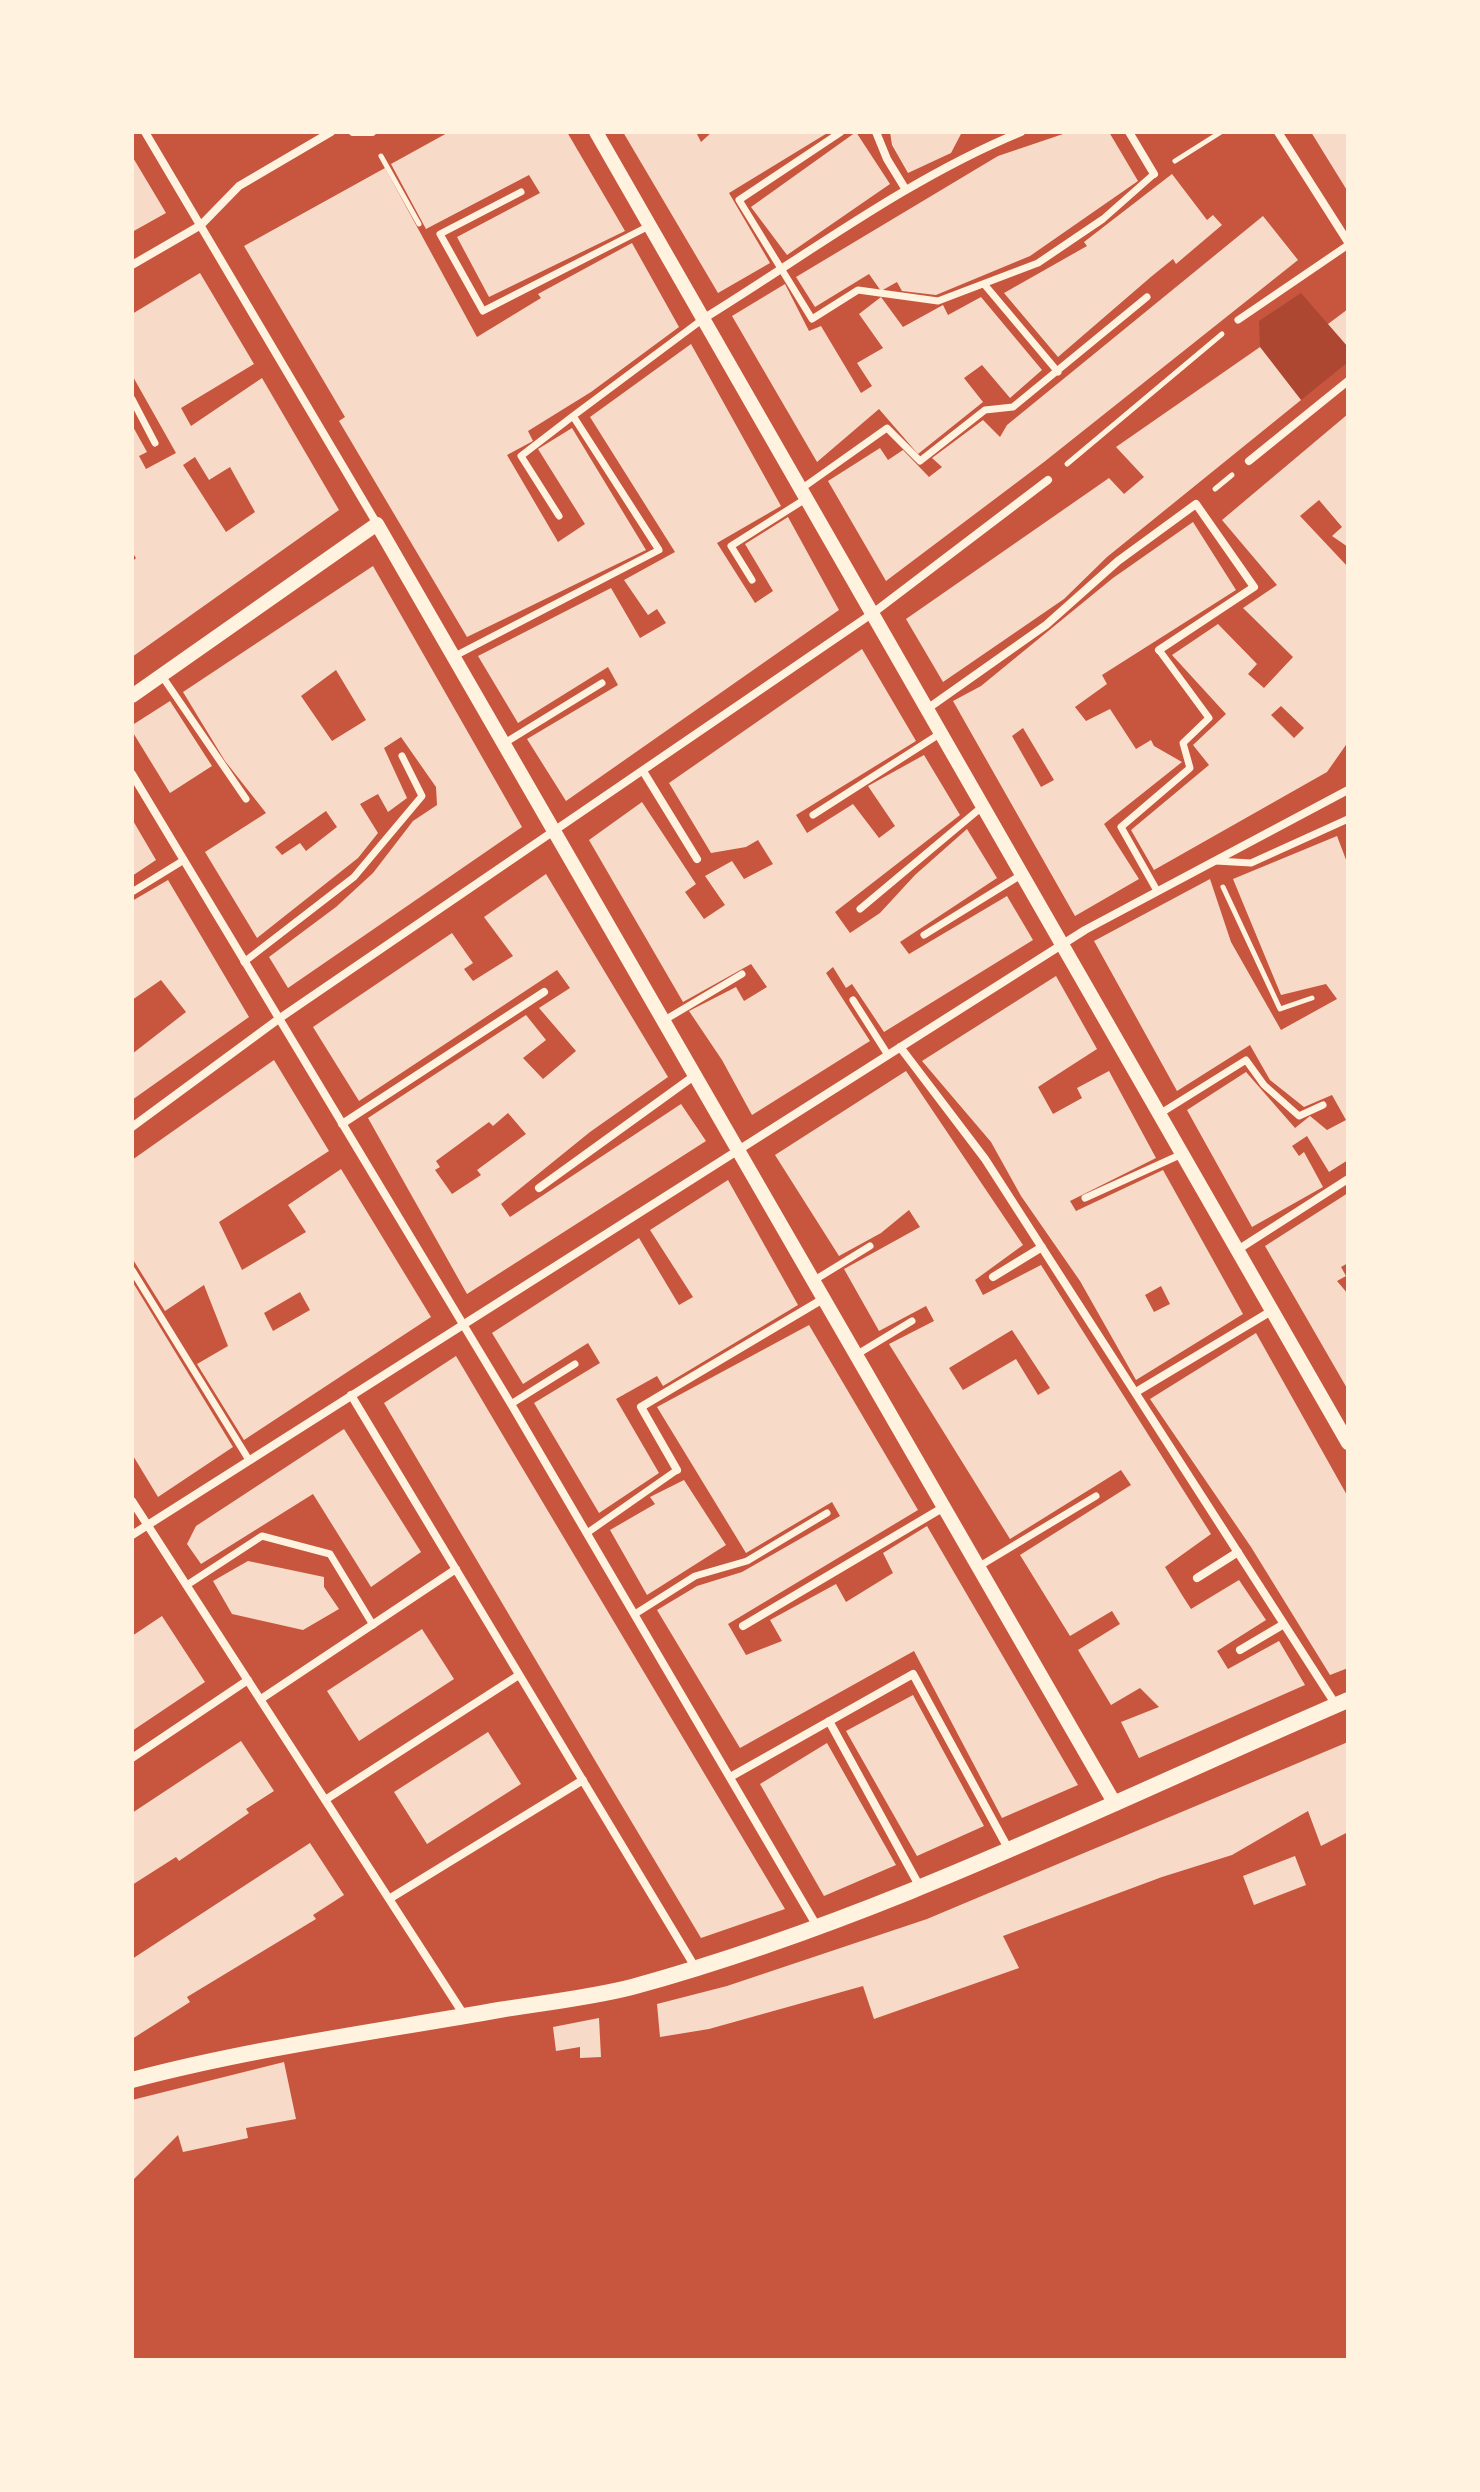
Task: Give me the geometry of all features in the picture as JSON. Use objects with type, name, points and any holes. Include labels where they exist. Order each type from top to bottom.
[{"type":"main road","points":[[132,2080],[229,2054],[628,1988],[818,1929],[921,1889],[1342,1703]]},
{"type":"street","points":[[145,132],[377,524],[1115,1804]]},
{"type":"street","points":[[132,265],[201,225],[239,186],[331,132]]},
{"type":"street","points":[[353,132],[370,133]]},
{"type":"street","points":[[596,132],[1021,875],[1346,1434]]},
{"type":"street","points":[[841,132],[739,200],[812,319],[858,290],[928,302],[1038,263],[1103,219],[1154,174],[1129,132]]},
{"type":"street","points":[[876,132],[906,190]]},
{"type":"street","points":[[559,516],[521,456],[703,319],[906,190],[973,152],[1021,132]]},
{"type":"street","points":[[1238,320],[1348,244],[1278,132]]},
{"type":"street","points":[[521,192],[440,234],[483,311],[649,226]]},
{"type":"street","points":[[984,284],[1058,372]]},
{"type":"street","points":[[752,580],[731,546],[887,428],[920,461],[985,410],[1013,407],[1147,297]]},
{"type":"street","points":[[1249,461],[1348,381]]},
{"type":"street","points":[[132,399],[155,443]]},
{"type":"street","points":[[453,657],[659,550],[573,416]]},
{"type":"street","points":[[132,1127],[280,1018],[873,613],[1048,480]]},
{"type":"street","points":[[927,709],[1046,625],[1118,561],[1196,504],[1254,587],[1159,650],[1209,718],[1183,743],[1190,768],[1121,827],[1156,889]]},
{"type":"street","points":[[132,696],[377,524]]},
{"type":"street","points":[[162,676],[246,799]]},
{"type":"street","points":[[503,744],[602,683]]},
{"type":"street","points":[[813,815],[941,733]]},
{"type":"street","points":[[244,962],[354,877],[422,796],[402,756]]},
{"type":"street","points":[[643,771],[697,859]]},
{"type":"street","points":[[132,774],[732,1776],[818,1929]]},
{"type":"street","points":[[132,1535],[1062,943],[1156,889],[1348,790]]},
{"type":"street","points":[[860,909],[983,806]]},
{"type":"street","points":[[1211,860],[1251,863],[1348,819]]},
{"type":"street","points":[[132,892],[184,860]]},
{"type":"street","points":[[924,935],[1021,875]]},
{"type":"street","points":[[663,1021],[742,974]]},
{"type":"street","points":[[342,1124],[544,992]]},
{"type":"street","points":[[853,1000],[888,1055]]},
{"type":"street","points":[[900,1047],[985,1159],[1284,1624],[1342,1703]]},
{"type":"street","points":[[1161,1113],[1246,1060],[1264,1085],[1299,1116],[1323,1105]]},
{"type":"street","points":[[539,1188],[694,1076]]},
{"type":"street","points":[[1085,1198],[1182,1154]]},
{"type":"street","points":[[1239,1249],[1348,1179]]},
{"type":"street","points":[[813,1281],[870,1246]]},
{"type":"street","points":[[993,1277],[1042,1247]]},
{"type":"street","points":[[132,1270],[249,1460]]},
{"type":"street","points":[[587,1533],[677,1470],[641,1407],[823,1299]]},
{"type":"street","points":[[1136,1392],[1274,1310]]},
{"type":"street","points":[[856,1355],[912,1321]]},
{"type":"street","points":[[511,1404],[575,1364]]},
{"type":"street","points":[[351,1395],[696,1967]]},
{"type":"street","points":[[978,1567],[1096,1496]]},
{"type":"street","points":[[132,1501],[464,2016]]},
{"type":"street","points":[[743,1626],[944,1507]]},
{"type":"street","points":[[635,1614],[695,1576],[747,1561],[827,1513]]},
{"type":"street","points":[[187,1585],[262,1536],[330,1554],[373,1625]]},
{"type":"street","points":[[1197,1578],[1238,1552]]},
{"type":"street","points":[[261,1699],[456,1569]]},
{"type":"street","points":[[1240,1650],[1284,1624]]},
{"type":"street","points":[[732,1776],[913,1674],[1009,1851]]},
{"type":"street","points":[[325,1800],[519,1675]]},
{"type":"street","points":[[132,1758],[248,1680]]},
{"type":"street","points":[[829,1721],[921,1889]]},
{"type":"street","points":[[389,1899],[583,1780]]},
{"type":"path","points":[[1154,174],[1221,132]]},
{"type":"path","points":[[370,133],[425,233],[440,234]]},
{"type":"path","points":[[1048,480],[1238,320]]},
{"type":"path","points":[[1196,504],[1249,461]]},
{"type":"path","points":[[1211,860],[1280,1009],[1312,998]]},
{"type":"shaded area","points":[[1301,293],[1348,347],[1348,362],[1301,400],[1260,347],[1259,321]]},
{"type":"building","points":[[449,132],[567,132],[625,231],[489,297],[457,237],[540,193],[529,175],[426,229],[391,164]]},
{"type":"building","points":[[623,132],[696,132],[701,142],[712,132],[829,132],[729,193],[770,263],[718,293]]},
{"type":"building","points":[[856,132],[890,184],[787,255],[751,207]]},
{"type":"building","points":[[890,132],[962,132],[951,153],[908,173],[892,145]]},
{"type":"building","points":[[1069,132],[1109,132],[1138,181],[1030,256],[936,295],[902,291],[897,282],[881,291],[869,274],[815,307],[796,277],[998,156]]},
{"type":"building","points":[[1311,132],[1348,132],[1348,192]]},
{"type":"building","points":[[132,156],[166,213],[132,232]]},
{"type":"building","points":[[385,168],[477,337],[541,298],[538,294],[632,243],[679,327],[591,392],[528,431],[533,441],[507,455],[558,542],[585,524],[538,449],[572,428],[646,550],[467,637],[339,421],[345,417],[244,246]]},
{"type":"building","points":[[1172,174],[1207,220],[1213,215],[1222,225],[1176,264],[1173,259],[1058,357],[1004,293],[1087,246],[1084,242]]},
{"type":"building","points":[[1263,216],[1298,260],[1044,462],[886,581],[828,481],[880,448],[888,460],[903,450],[929,477],[942,467],[932,458],[983,420],[1000,437],[1007,425]]},
{"type":"building","points":[[200,273],[254,364],[181,408],[191,426],[262,378],[339,510],[132,657],[132,562],[136,558],[132,552],[132,425],[147,452],[139,456],[146,469],[176,453],[132,375],[132,314]],"holes":[[[195,457],[209,480],[230,467],[255,512],[226,532],[183,465]]]},
{"type":"building","points":[[785,284],[809,331],[821,326],[861,393],[872,386],[857,363],[883,348],[859,314],[881,297],[903,327],[943,305],[948,315],[981,297],[1042,370],[1010,398],[982,365],[964,378],[983,402],[918,454],[879,409],[817,462],[732,316]]},
{"type":"building","points":[[1348,309],[1348,347],[1328,324]]},
{"type":"building","points":[[691,344],[781,506],[717,543],[755,603],[773,591],[745,544],[788,517],[839,610],[566,801],[527,739],[618,685],[608,667],[518,723],[478,656],[611,588],[640,638],[666,623],[657,609],[648,615],[624,580],[675,552],[590,417]]},
{"type":"building","points":[[1260,347],[1301,400],[1107,557],[1064,599],[943,682],[906,619],[1109,478],[1124,494],[1144,477],[1116,447]]},
{"type":"building","points":[[1348,414],[1348,547],[1332,536],[1342,527],[1319,500],[1300,516],[1348,567],[1348,742],[1327,772],[1154,870],[1131,830],[1209,765],[1193,745],[1226,714],[1172,655],[1218,624],[1257,664],[1248,674],[1264,688],[1293,657],[1243,608],[1277,585],[1222,520]],"holes":[[[1281,706],[1304,728],[1294,738],[1271,715]]]},
{"type":"building","points":[[1193,522],[1236,590],[1102,675],[1107,684],[1075,707],[1086,721],[1110,709],[1136,749],[1151,740],[1154,746],[1182,762],[1104,824],[1139,879],[1075,916],[953,701],[981,686],[1113,578]],"holes":[[[1023,728],[1054,780],[1041,787],[1012,736]]]},
{"type":"building","points":[[373,566],[522,827],[288,988],[269,957],[336,907],[373,873],[413,821],[437,805],[436,787],[401,737],[384,748],[407,798],[388,812],[378,794],[360,804],[378,833],[358,858],[257,938],[205,852],[266,813],[225,761],[183,692]],"holes":[[[336,670],[366,720],[332,741],[301,696]],[[326,811],[337,827],[306,851],[300,843],[282,855],[275,847]]]},
{"type":"building","points":[[862,649],[916,741],[796,815],[807,833],[853,804],[879,838],[895,826],[868,786],[924,755],[960,815],[835,912],[850,933],[880,913],[915,875],[967,829],[997,878],[900,942],[909,954],[1007,896],[1033,940],[884,1032],[852,984],[846,988],[833,967],[826,973],[870,1041],[752,1115],[722,1060],[689,1011],[736,987],[744,1001],[767,987],[751,964],[683,1002],[589,840],[642,802],[696,884],[685,892],[704,919],[725,905],[705,876],[732,861],[744,879],[773,864],[758,840],[746,847],[711,853],[669,783]]},
{"type":"building","points":[[170,701],[212,766],[170,793],[132,731],[134,724]]},
{"type":"building","points":[[132,819],[156,860],[132,876]]},
{"type":"building","points":[[1337,836],[1348,865],[1348,1160],[1329,1172],[1307,1136],[1292,1146],[1299,1156],[1304,1152],[1323,1187],[1252,1227],[1187,1110],[1246,1072],[1295,1128],[1310,1116],[1327,1130],[1346,1120],[1332,1095],[1304,1107],[1270,1080],[1250,1045],[1177,1091],[1094,941],[1210,879],[1231,942],[1281,1030],[1337,999],[1326,984],[1281,995],[1233,879]]},
{"type":"building","points":[[546,874],[668,1077],[590,1132],[501,1204],[510,1217],[681,1104],[706,1141],[467,1294],[368,1118],[526,1015],[546,1040],[523,1058],[543,1079],[576,1051],[539,1008],[570,988],[557,970],[359,1101],[313,1027],[452,933],[473,963],[464,969],[473,981],[513,956],[484,917]],"holes":[[[508,1113],[526,1134],[477,1170],[481,1175],[452,1194],[435,1170],[440,1167],[436,1161],[489,1122],[493,1126]]]},
{"type":"building","points":[[168,880],[249,1017],[132,1100],[132,1054],[186,1012],[161,980],[132,1000],[132,901]]},
{"type":"building","points":[[1056,976],[1097,1049],[1038,1087],[1053,1114],[1082,1098],[1077,1088],[1109,1071],[1156,1158],[1070,1201],[1076,1211],[1163,1170],[1243,1314],[1136,1380],[1080,1281],[1021,1196],[991,1142],[922,1061]],"holes":[[[1161,1286],[1170,1304],[1154,1312],[1145,1295]]]},
{"type":"building","points":[[274,1060],[329,1151],[219,1222],[242,1270],[306,1232],[288,1205],[341,1169],[431,1317],[244,1440],[197,1364],[228,1346],[204,1285],[165,1311],[132,1258],[132,1160]],"holes":[[[300,1292],[310,1310],[273,1331],[264,1313]]]},
{"type":"building","points":[[906,1071],[1023,1245],[975,1280],[983,1295],[1041,1265],[1211,1534],[1165,1567],[1182,1595],[1191,1609],[1239,1580],[1266,1620],[1217,1651],[1228,1669],[1279,1641],[1305,1685],[1139,1758],[1121,1722],[1159,1707],[1140,1688],[1111,1705],[1078,1650],[1120,1624],[1112,1611],[1070,1636],[1020,1555],[1131,1485],[1121,1470],[1010,1539],[889,1344],[934,1321],[926,1306],[879,1331],[844,1269],[920,1227],[909,1210],[881,1233],[839,1256],[775,1155]],"holes":[[[1012,1330],[1050,1388],[1038,1395],[1016,1359],[963,1390],[949,1368]]]},
{"type":"building","points":[[728,1180],[798,1305],[663,1386],[657,1376],[616,1399],[659,1473],[599,1513],[534,1403],[600,1363],[588,1343],[523,1384],[492,1333],[639,1238],[679,1305],[693,1297],[650,1230]]},
{"type":"building","points":[[1348,1193],[1348,1263],[1341,1267],[1346,1276],[1337,1281],[1348,1294],[1348,1390],[1265,1246]]},
{"type":"building","points":[[132,1281],[233,1447],[158,1497],[132,1454]]},
{"type":"building","points":[[809,1325],[918,1510],[728,1624],[746,1655],[782,1641],[770,1620],[836,1584],[846,1602],[893,1573],[883,1553],[927,1526],[1078,1785],[1002,1818],[914,1651],[740,1748],[657,1610],[697,1586],[742,1572],[840,1516],[832,1502],[746,1553],[657,1407]]},
{"type":"building","points":[[1256,1333],[1348,1497],[1348,1668],[1330,1675],[1251,1547],[1150,1399]]},
{"type":"building","points":[[456,1356],[785,1909],[701,1938],[606,1779],[384,1403]]},
{"type":"building","points":[[344,1429],[421,1552],[371,1587],[313,1494],[201,1564],[187,1544],[196,1526]]},
{"type":"building","points":[[684,1480],[726,1545],[647,1595],[610,1530],[655,1504],[650,1497]]},
{"type":"building","points":[[248,1561],[324,1577],[324,1587],[339,1609],[303,1630],[232,1614],[213,1581]]},
{"type":"building","points":[[162,1616],[205,1682],[132,1731],[132,1636]]},
{"type":"building","points":[[422,1629],[454,1679],[359,1741],[327,1691]]},
{"type":"building","points":[[913,1695],[984,1826],[917,1856],[846,1731]]},
{"type":"building","points":[[488,1732],[521,1784],[427,1844],[394,1792]]},
{"type":"building","points":[[241,1741],[274,1791],[246,1809],[249,1813],[179,1861],[176,1857],[132,1885],[132,1813]]},
{"type":"building","points":[[1348,1742],[1348,1832],[1321,1846],[1308,1811],[1232,1855],[1162,1877],[1003,1936],[1019,1968],[874,2019],[863,1986],[709,2029],[660,2037],[657,2004],[727,1986],[927,1919]]},
{"type":"building","points":[[827,1743],[896,1865],[824,1896],[760,1784]]},
{"type":"building","points":[[310,1843],[344,1895],[313,1915],[316,1919],[187,1997],[190,2002],[132,2039],[132,1959]]},
{"type":"building","points":[[1295,1856],[1306,1885],[1254,1905],[1243,1876]]},
{"type":"building","points":[[599,2018],[601,2057],[580,2058],[580,2047],[556,2051],[553,2027]]},
{"type":"building","points":[[284,2062],[296,2119],[246,2128],[248,2138],[183,2152],[178,2135],[132,2181],[132,2100]]}]
